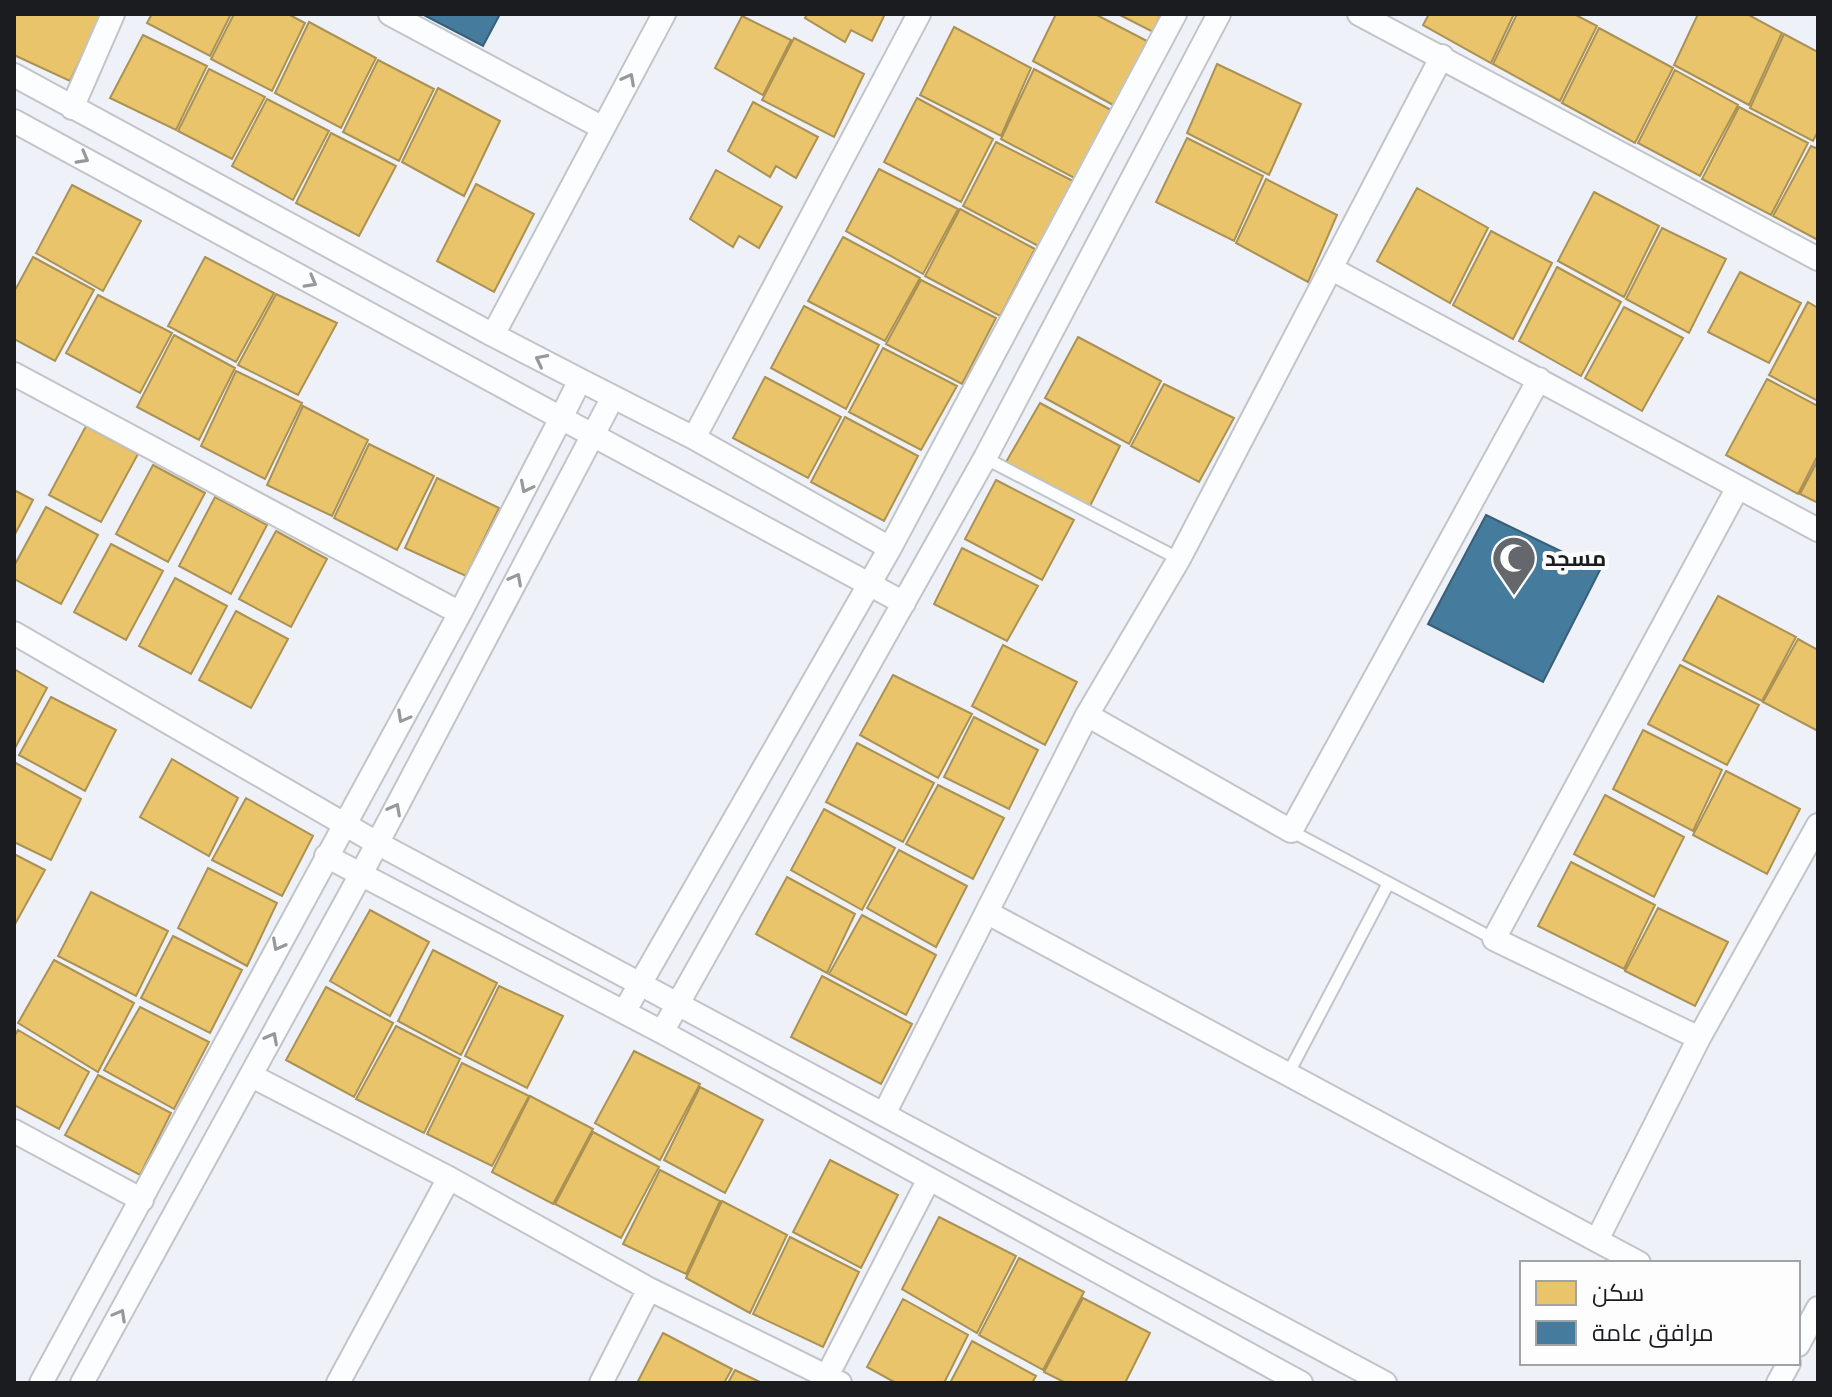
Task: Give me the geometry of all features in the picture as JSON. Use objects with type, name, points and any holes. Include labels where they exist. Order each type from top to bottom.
[{"type":"street","points":[[72,108],[113,14]]},
{"type":"street","points":[[390,14],[603,128]]},
{"type":"street","points":[[493,335],[664,14]]},
{"type":"street","points":[[694,438],[919,14]]},
{"type":"street","points":[[624,1012],[890,548],[1175,14]]},
{"type":"street","points":[[662,1032],[985,458],[1219,14]]},
{"type":"street","points":[[1359,14],[1818,259]]},
{"type":"street","points":[[884,1114],[1087,715],[1179,559],[1442,56]]},
{"type":"street","points":[[14,75],[493,335],[694,438],[890,548]]},
{"type":"street","points":[[14,121],[867,586],[904,603]]},
{"type":"street","points":[[1332,269],[1818,530]]},
{"type":"street","points":[[14,374],[460,613]]},
{"type":"street","points":[[1087,715],[1291,831],[1539,379]]},
{"type":"street","points":[[41,1383],[460,613],[580,380]]},
{"type":"street","points":[[82,1383],[360,876],[613,397]]},
{"type":"street","points":[[1699,1038],[1494,939],[1737,489]]},
{"type":"street","points":[[14,633],[377,843],[1385,1383]]},
{"type":"street","points":[[1597,1240],[1699,1038],[1818,825]]},
{"type":"street","points":[[326,856],[662,1032],[928,1181],[1301,1383]]},
{"type":"street","points":[[988,913],[1635,1261]]},
{"type":"street","points":[[252,1076],[449,1178],[649,1289],[833,1379],[928,1181]]},
{"type":"street","points":[[14,1131],[142,1200]]},
{"type":"street","points":[[338,1383],[449,1178]]},
{"type":"street","points":[[601,1383],[649,1289]]},
{"type":"street","points":[[1800,1341],[1818,1308]]},
{"type":"street","points":[[1778,1383],[1788,1365]]},
{"type":"lane","points":[[985,458],[1179,559]]},
{"type":"lane","points":[[1291,831],[1494,939]]},
{"type":"lane","points":[[1288,1074],[1388,884]]},
{"type":"building: سكن","points":[[14,14],[102,14],[70,81],[14,55]]},
{"type":"building: سكن","points":[[152,14],[231,14],[210,56],[147,23]]},
{"type":"building: سكن","points":[[234,14],[288,14],[305,23],[272,91],[211,59]]},
{"type":"building: سكن","points":[[807,14],[885,14],[872,41],[851,30],[845,42],[805,18]]},
{"type":"building: سكن","points":[[1056,14],[1095,14],[1147,41],[1115,106],[1033,61]]},
{"type":"building: سكن","points":[[1118,14],[1161,14],[1153,32]]},
{"type":"building: سكن","points":[[1429,14],[1514,14],[1491,63],[1423,25]]},
{"type":"building: سكن","points":[[1517,14],[1574,14],[1597,26],[1560,101],[1493,64]]},
{"type":"building: سكن","points":[[1698,14],[1747,14],[1782,33],[1749,105],[1674,65]]},
{"type":"building: سكن","points":[[742,16],[791,40],[763,95],[715,68]]},
{"type":"building: سكن","points":[[309,22],[376,58],[341,128],[275,93]]},
{"type":"building: سكن","points":[[954,27],[1031,68],[1001,136],[920,95]]},
{"type":"building: سكن","points":[[1599,28],[1673,68],[1635,143],[1562,103]]},
{"type":"building: سكن","points":[[1784,34],[1818,52],[1818,131],[1813,141],[1750,108]]},
{"type":"building: سكن","points":[[143,35],[207,66],[176,130],[110,98]]},
{"type":"building: سكن","points":[[794,38],[864,74],[834,137],[762,100]]},
{"type":"building: سكن","points":[[378,60],[434,89],[399,161],[343,132]]},
{"type":"building: سكن","points":[[1217,64],[1301,104],[1269,175],[1187,133]]},
{"type":"building: سكن","points":[[209,69],[265,97],[232,159],[178,131]]},
{"type":"building: سكن","points":[[1034,69],[1113,111],[1078,180],[1001,139]]},
{"type":"building: سكن","points":[[1675,70],[1738,105],[1700,176],[1638,143]]},
{"type":"building: سكن","points":[[438,88],[500,121],[464,196],[402,162]]},
{"type":"building: سكن","points":[[917,98],[993,139],[961,202],[884,162]]},
{"type":"building: سكن","points":[[267,99],[329,131],[293,200],[232,166]]},
{"type":"building: سكن","points":[[753,102],[818,137],[796,178],[776,166],[770,177],[728,151]]},
{"type":"building: سكن","points":[[1739,107],[1808,143],[1771,215],[1702,179]]},
{"type":"building: سكن","points":[[331,133],[396,166],[359,236],[296,203]]},
{"type":"building: سكن","points":[[1187,138],[1263,176],[1234,241],[1156,202]]},
{"type":"building: سكن","points":[[996,142],[1075,182],[1042,248],[963,206]]},
{"type":"building: سكن","points":[[1811,146],[1818,149],[1818,240],[1773,216]]},
{"type":"building: سكن","points":[[879,169],[958,209],[923,274],[846,231]]},
{"type":"building: سكن","points":[[716,170],[782,207],[759,248],[739,236],[733,247],[690,219]]},
{"type":"building: سكن","points":[[1266,179],[1337,215],[1308,282],[1236,243]]},
{"type":"building: سكن","points":[[476,184],[534,214],[494,292],[437,261]]},
{"type":"building: سكن","points":[[72,185],[141,221],[103,291],[36,253]]},
{"type":"building: سكن","points":[[1417,188],[1488,228],[1450,303],[1377,261]]},
{"type":"building: سكن","points":[[1594,192],[1659,226],[1624,297],[1558,261]]},
{"type":"building: سكن","points":[[960,209],[1035,249],[1000,316],[925,276]]},
{"type":"building: سكن","points":[[1662,228],[1726,259],[1689,333],[1626,299]]},
{"type":"building: سكن","points":[[1491,231],[1552,263],[1513,339],[1453,305]]},
{"type":"building: سكن","points":[[843,237],[920,278],[885,341],[808,301]]},
{"type":"building: سكن","points":[[33,257],[94,290],[55,361],[14,339],[14,292]]},
{"type":"building: سكن","points":[[205,257],[274,293],[236,362],[168,326]]},
{"type":"building: سكن","points":[[1557,267],[1621,302],[1581,376],[1519,341]]},
{"type":"building: سكن","points":[[1740,272],[1801,303],[1769,363],[1708,332]]},
{"type":"building: سكن","points":[[921,280],[996,318],[962,384],[886,344]]},
{"type":"building: سكن","points":[[276,294],[337,323],[298,395],[238,365]]},
{"type":"building: سكن","points":[[98,295],[172,333],[140,393],[66,353]]},
{"type":"building: سكن","points":[[1808,302],[1818,308],[1818,401],[1769,375]]},
{"type":"building: سكن","points":[[804,306],[879,345],[846,409],[771,368]]},
{"type":"building: سكن","points":[[1624,307],[1683,338],[1642,411],[1585,378]]},
{"type":"building: سكن","points":[[174,335],[235,368],[199,440],[137,407]]},
{"type":"building: سكن","points":[[1078,337],[1161,381],[1129,444],[1045,398]]},
{"type":"building: سكن","points":[[883,348],[957,386],[921,450],[849,412]]},
{"type":"building: سكن","points":[[236,371],[302,403],[265,479],[201,446]]},
{"type":"building: سكن","points":[[765,377],[841,417],[808,478],[733,438]]},
{"type":"building: سكن","points":[[1767,379],[1818,406],[1818,455],[1798,494],[1726,455]]},
{"type":"building: سكن","points":[[1164,384],[1234,418],[1199,482],[1131,446]]},
{"type":"building: سكن","points":[[1040,403],[1120,446],[1090,506],[1006,462]]},
{"type":"building: سكن","points":[[303,406],[368,440],[332,516],[267,485]]},
{"type":"building: سكن","points":[[845,417],[918,456],[884,521],[811,482]]},
{"type":"building: سكن","points":[[86,426],[138,454],[101,522],[49,495]]},
{"type":"building: سكن","points":[[369,444],[434,476],[397,550],[334,518]]},
{"type":"building: سكن","points":[[1818,460],[1818,503],[1800,494]]},
{"type":"building: سكن","points":[[153,465],[205,493],[168,562],[116,534]]},
{"type":"building: سكن","points":[[437,478],[499,508],[466,576],[405,548]]},
{"type":"building: سكن","points":[[996,480],[1074,520],[1042,580],[965,539]]},
{"type":"building: سكن","points":[[14,490],[33,500],[14,536]]},
{"type":"building: سكن","points":[[215,497],[267,525],[231,594],[179,566]]},
{"type":"building: سكن","points":[[46,507],[98,535],[61,604],[14,579],[14,566]]},
{"type":"building: سكن","points":[[276,531],[327,559],[291,627],[239,599]]},
{"type":"building: سكن","points":[[111,544],[163,571],[126,640],[74,612]]},
{"type":"building: سكن","points":[[962,548],[1038,586],[1007,641],[934,604]]},
{"type":"building: سكن","points":[[175,578],[227,606],[191,674],[139,646]]},
{"type":"building: سكن","points":[[1718,596],[1796,637],[1762,701],[1683,660]]},
{"type":"building: سكن","points":[[236,611],[288,639],[251,708],[199,680]]},
{"type":"building: سكن","points":[[1798,639],[1818,650],[1818,731],[1763,702]]},
{"type":"building: سكن","points":[[1003,645],[1077,682],[1045,745],[972,706]]},
{"type":"building: سكن","points":[[1680,665],[1759,705],[1727,765],[1648,724]]},
{"type":"building: سكن","points":[[14,669],[47,688],[14,750]]},
{"type":"building: سكن","points":[[893,675],[972,714],[938,778],[860,735]]},
{"type":"building: سكن","points":[[51,697],[116,730],[85,791],[19,755]]},
{"type":"building: سكن","points":[[974,717],[1038,750],[1009,809],[944,777]]},
{"type":"building: سكن","points":[[1643,730],[1722,770],[1693,831],[1613,789]]},
{"type":"building: سكن","points":[[857,743],[934,783],[903,842],[826,802]]},
{"type":"building: سكن","points":[[172,759],[238,798],[209,856],[140,817]]},
{"type":"building: سكن","points":[[14,762],[81,799],[51,860],[14,842]]},
{"type":"building: سكن","points":[[1726,771],[1800,809],[1767,874],[1693,835]]},
{"type":"building: سكن","points":[[938,785],[1004,818],[973,879],[906,844]]},
{"type":"building: سكن","points":[[1605,795],[1684,837],[1654,897],[1574,854]]},
{"type":"building: سكن","points":[[246,798],[313,836],[282,896],[212,860]]},
{"type":"building: سكن","points":[[824,809],[895,848],[862,910],[791,870]]},
{"type":"building: سكن","points":[[899,850],[967,886],[936,947],[867,908]]},
{"type":"building: سكن","points":[[14,854],[45,870],[14,926]]},
{"type":"building: سكن","points":[[1571,862],[1655,905],[1624,969],[1538,926]]},
{"type":"building: سكن","points":[[208,868],[277,903],[247,966],[178,928]]},
{"type":"building: سكن","points":[[787,877],[855,914],[827,973],[756,934]]},
{"type":"building: سكن","points":[[91,892],[168,931],[136,996],[58,956]]},
{"type":"building: سكن","points":[[1658,908],[1728,942],[1695,1006],[1625,971]]},
{"type":"building: سكن","points":[[370,910],[429,942],[390,1016],[330,981]]},
{"type":"building: سكن","points":[[862,915],[936,955],[906,1015],[829,974]]},
{"type":"building: سكن","points":[[173,936],[242,970],[210,1033],[141,998]]},
{"type":"building: سكن","points":[[433,950],[497,983],[461,1055],[398,1021]]},
{"type":"building: سكن","points":[[54,960],[134,1003],[98,1072],[18,1023]]},
{"type":"building: سكن","points":[[822,976],[912,1024],[881,1084],[791,1037]]},
{"type":"building: سكن","points":[[499,986],[563,1016],[527,1088],[465,1056]]},
{"type":"building: سكن","points":[[326,987],[393,1023],[354,1097],[286,1060]]},
{"type":"building: سكن","points":[[140,1007],[209,1042],[174,1109],[104,1070]]},
{"type":"building: سكن","points":[[396,1026],[460,1059],[424,1133],[356,1099]]},
{"type":"building: سكن","points":[[18,1030],[89,1072],[59,1129],[14,1105],[14,1037]]},
{"type":"building: سكن","points":[[634,1051],[700,1084],[660,1160],[595,1123]]},
{"type":"building: سكن","points":[[462,1063],[529,1096],[492,1166],[427,1134]]},
{"type":"building: سكن","points":[[98,1075],[171,1113],[140,1175],[65,1135]]},
{"type":"building: سكن","points":[[700,1087],[763,1120],[725,1193],[664,1160]]},
{"type":"building: سكن","points":[[530,1096],[593,1129],[553,1204],[492,1172]]},
{"type":"building: سكن","points":[[593,1132],[659,1167],[621,1238],[555,1204]]},
{"type":"building: سكن","points":[[830,1160],[898,1195],[861,1268],[793,1232]]},
{"type":"building: سكن","points":[[660,1170],[720,1201],[686,1274],[623,1244]]},
{"type":"building: سكن","points":[[722,1201],[787,1235],[750,1313],[686,1278]]},
{"type":"building: سكن","points":[[939,1217],[1016,1256],[977,1333],[902,1289]]},
{"type":"building: سكن","points":[[790,1237],[859,1272],[823,1347],[753,1314]]},
{"type":"building: سكن","points":[[1019,1258],[1084,1292],[1043,1370],[979,1335]]},
{"type":"building: سكن","points":[[1083,1298],[1150,1333],[1125,1383],[1066,1383],[1044,1372]]},
{"type":"building: سكن","points":[[903,1299],[968,1335],[944,1383],[896,1383],[867,1367]]},
{"type":"building: سكن","points":[[663,1333],[732,1369],[724,1383],[637,1383]]},
{"type":"building: سكن","points":[[972,1341],[1036,1376],[1032,1383],[950,1383]]},
{"type":"building: سكن","points":[[735,1370],[762,1383],[728,1383]]},
{"type":"building: مرافق عامة","points":[[422,14],[500,14],[483,46]]},
{"type":"building: مرافق عامة","name":"مسجد","points":[[1486,515],[1600,570],[1543,682],[1428,624]]},
{"type":"place","name":"مسجد","points":[[1514,597]]}]
